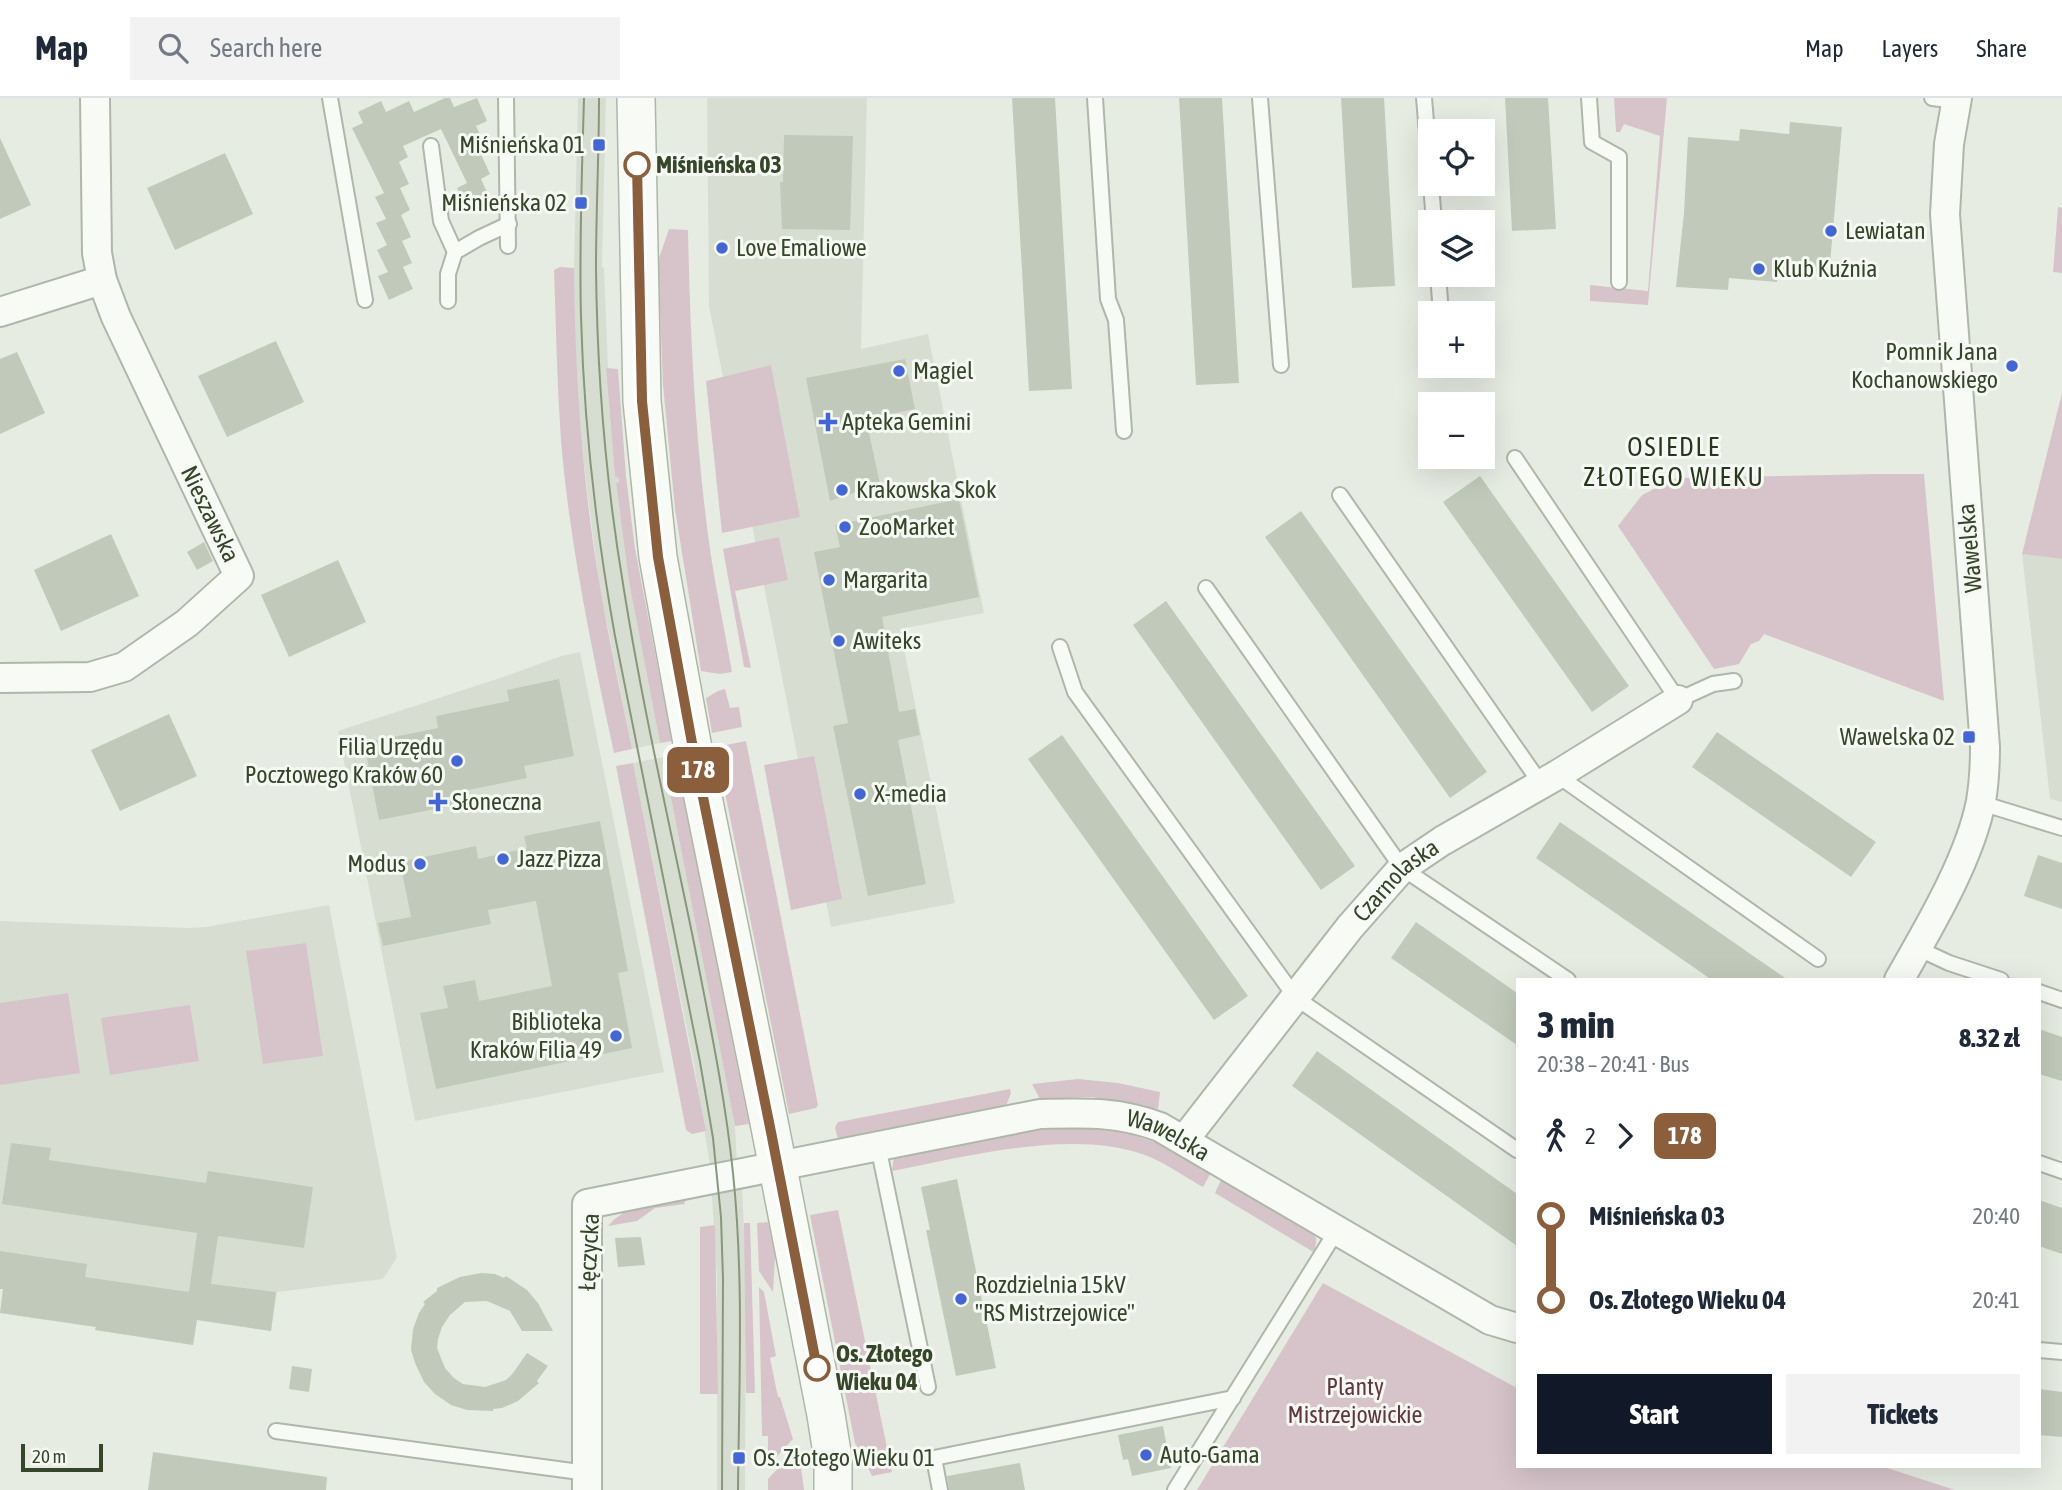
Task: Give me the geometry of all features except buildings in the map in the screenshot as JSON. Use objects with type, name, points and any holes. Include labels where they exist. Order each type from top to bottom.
[{"type":"street","name":"Nieszawska","points":[[0,678],[90,677],[124,667],[187,623],[239,576],[116,317],[102,281],[97,253],[95,98]]},
{"type":"street","points":[[636,98],[642,401],[658,557],[837,1480]]},
{"type":"street","name":"Wawelska","points":[[1900,978],[1956,871],[1971,835],[1984,777],[1985,747],[1945,214],[1949,99]]},
{"type":"street","points":[[0,312],[102,281]]},
{"type":"street","name":"Czarnolaska","points":[[1184,1140],[1350,927],[1402,868],[1442,841],[1678,700]]},
{"type":"street","name":"Wawelska","points":[[778,1166],[1040,1114],[1120,1115],[1160,1127],[1490,1320],[1516,1328]]},
{"type":"street","name":"Łęczycka","points":[[587,1481],[587,1204],[778,1166]]},
{"type":"lane","points":[[330,98],[365,300]]},
{"type":"lane","points":[[506,98],[508,246]]},
{"type":"lane","points":[[1095,98],[1108,299],[1116,320],[1124,431]]},
{"type":"lane","points":[[1261,98],[1282,365]]},
{"type":"lane","points":[[1424,98],[1426,119]]},
{"type":"lane","points":[[1589,98],[1592,142],[1619,157],[1619,282]]},
{"type":"lane","points":[[431,146],[441,221],[454,253],[449,275],[448,301]]},
{"type":"lane","points":[[454,253],[509,224]]},
{"type":"lane","points":[[1515,458],[1678,700],[1713,684],[1734,681]]},
{"type":"lane","points":[[1340,495],[1549,779],[1818,960]]},
{"type":"lane","points":[[1206,589],[1402,868],[1565,978]]},
{"type":"lane","points":[[1060,648],[1075,692],[1296,998],[1516,1149]]},
{"type":"lane","points":[[1980,803],[2062,828]]},
{"type":"lane","points":[[1917,948],[1949,963],[1995,978]]},
{"type":"lane","points":[[2041,993],[2062,1000]]},
{"type":"lane","points":[[878,1146],[928,1387]]},
{"type":"lane","points":[[2041,1164],[2062,1171]]},
{"type":"lane","points":[[1175,1490],[1337,1230]]},
{"type":"lane","points":[[2041,1350],[2062,1352]]},
{"type":"lane","points":[[940,1490],[934,1458],[1233,1398]]},
{"type":"lane","points":[[276,1431],[587,1481]]},
{"type":"shaded area","points":[[578,98],[606,98],[602,267],[606,368],[615,477],[618,477],[619,483],[616,483],[629,582],[660,743],[632,749],[599,584],[581,441],[574,325]]},
{"type":"shaded area","points":[[707,98],[867,98],[861,349],[928,334],[984,613],[900,629],[955,903],[831,927],[709,306]]},
{"type":"shaded area","points":[[2022,554],[2062,559],[2062,802],[2050,799]]},
{"type":"shaded area","points":[[580,652],[664,1072],[415,1121],[338,731]]},
{"type":"shaded area","points":[[663,757],[735,1126],[738,1185],[742,1186],[746,1277],[745,1490],[717,1490],[717,1279],[710,1166],[694,1064],[633,763]]},
{"type":"shaded area","points":[[329,905],[397,1258],[383,1279],[277,1292],[271,1331],[197,1320],[193,1345],[0,1313],[3,1289],[0,1289],[0,921],[189,928]]},
{"type":"green space","points":[[1614,98],[1667,98],[1648,305],[1590,301],[1590,285],[1648,291],[1660,136],[1624,124],[1620,132],[1616,132]]},
{"type":"green space","points":[[2058,207],[2062,208],[2062,273],[2053,272]]},
{"type":"green space","points":[[669,229],[688,230],[696,421],[703,497],[732,672],[720,674],[701,671],[675,509],[663,385],[658,261]]},
{"type":"green space","points":[[560,267],[574,268],[578,388],[588,507],[604,607],[632,749],[614,753],[583,598],[565,480],[558,398],[554,270]]},
{"type":"green space","points":[[771,365],[800,517],[722,533],[706,381]]},
{"type":"green space","points":[[606,368],[618,369],[635,549],[672,741],[660,743],[629,582],[616,483],[619,482],[618,477],[615,477]]},
{"type":"green space","points":[[2062,393],[2062,559],[2022,554]]},
{"type":"green space","points":[[1924,474],[1944,701],[1764,634],[1759,641],[1751,644],[1739,664],[1714,669],[1618,526],[1642,495],[1676,478]]},
{"type":"green space","points":[[779,537],[788,580],[735,591],[751,668],[744,667],[723,549]]},
{"type":"green space","points":[[725,689],[730,708],[739,707],[742,727],[712,733],[706,698]]},
{"type":"green space","points":[[746,741],[818,1105],[816,1108],[789,1114],[716,747]]},
{"type":"green space","points":[[675,755],[749,1124],[735,1126],[663,757]]},
{"type":"green space","points":[[814,756],[842,899],[791,910],[764,765]]},
{"type":"green space","points":[[633,763],[706,1131],[692,1134],[686,1130],[616,766]]},
{"type":"green space","points":[[306,943],[323,1056],[263,1064],[246,951]]},
{"type":"green space","points":[[68,993],[80,1073],[0,1085],[0,1003]]},
{"type":"green space","points":[[190,1005],[199,1061],[110,1075],[101,1018]]},
{"type":"green space","points":[[1078,1079],[1118,1083],[1160,1092],[1158,1109],[1092,1097],[1040,1099],[1032,1084]]},
{"type":"green space","points":[[1010,1089],[1006,1106],[838,1140],[835,1127],[838,1122]]},
{"type":"green space","points":[[1074,1128],[1115,1129],[1160,1144],[1212,1171],[1203,1187],[1142,1154],[1114,1147],[1083,1144],[1017,1148],[892,1171],[894,1156],[957,1140]]},
{"type":"green space","points":[[1222,1178],[1311,1231],[1316,1238],[1315,1253],[1215,1193]]},
{"type":"green space","points":[[684,1196],[685,1204],[655,1208],[637,1221],[608,1226],[633,1208]]},
{"type":"green space","points":[[838,1210],[892,1472],[872,1476],[855,1443],[810,1215]]},
{"type":"green space","points":[[768,1222],[775,1256],[773,1292],[759,1271],[757,1223]]},
{"type":"green space","points":[[744,1223],[750,1223],[755,1393],[746,1393]]},
{"type":"green space","points":[[715,1225],[718,1394],[700,1394],[700,1227]]},
{"type":"green space","name":"Planty Mistrzejowickie","points":[[1323,1283],[1516,1387],[1516,1468],[1887,1468],[1955,1490],[1197,1490]]},
{"type":"green space","points":[[759,1287],[764,1292],[776,1356],[770,1358],[778,1397],[793,1439],[768,1466],[768,1436],[762,1436]]},
{"type":"green space","points":[[794,1451],[799,1451],[804,1490],[768,1490],[768,1479]]},
{"type":"tram line","points":[[584,98],[581,317],[592,478],[615,636],[713,1138],[721,1217],[723,1279],[722,1490]]},
{"type":"tram line","points":[[599,98],[597,308],[607,470],[631,635],[711,1029],[730,1144],[740,1291],[738,1490]]},
{"type":"bus line","name":"178","points":[[637,165],[642,401],[658,557],[692,743],[817,1368]]},
{"type":"place","name":"Miśnieńska 01","points":[[599,145]]},
{"type":"place","name":"Miśnieńska 03","points":[[637,165]]},
{"type":"place","name":"Miśnieńska 02","points":[[581,203]]},
{"type":"place","name":"Lewiatan","points":[[1831,231]]},
{"type":"place","name":"Love Emaliowe","points":[[722,248]]},
{"type":"place","name":"Klub Kuźnia","points":[[1759,269]]},
{"type":"place","name":"Pomnik Jana Kochanowskiego","points":[[2012,366]]},
{"type":"place","name":"Magiel","points":[[899,371]]},
{"type":"place","name":"Apteka Gemini","points":[[828,422]]},
{"type":"place","name":"Krakowska Skok","points":[[842,490]]},
{"type":"place","name":"ZooMarket","points":[[845,527]]},
{"type":"place","name":"Margarita","points":[[829,580]]},
{"type":"place","name":"Awiteks","points":[[839,641]]},
{"type":"place","name":"Wawelska 02","points":[[1969,737]]},
{"type":"place","name":"Filia Urzędu Pocztowego Kraków 60","points":[[457,761]]},
{"type":"place","name":"X-media","points":[[860,794]]},
{"type":"place","name":"Słoneczna","points":[[438,802]]},
{"type":"place","name":"Jazz Pizza","points":[[503,859]]},
{"type":"place","name":"Modus","points":[[420,864]]},
{"type":"place","name":"Biblioteka Kraków Filia 49","points":[[616,1036]]},
{"type":"place","name":"Rozdzielnia 15kV \"RS Mistrzejowice\"","points":[[961,1299]]},
{"type":"place","name":"Os. Złotego Wieku 04","points":[[817,1368]]},
{"type":"place","name":"Auto-Gama","points":[[1146,1455]]},
{"type":"place","name":"Os. Złotego Wieku 01","points":[[739,1458]]},
{"type":"district","name":"OSIEDLE ZŁOTEGO WIEKU","points":[[1674,462]]}]
